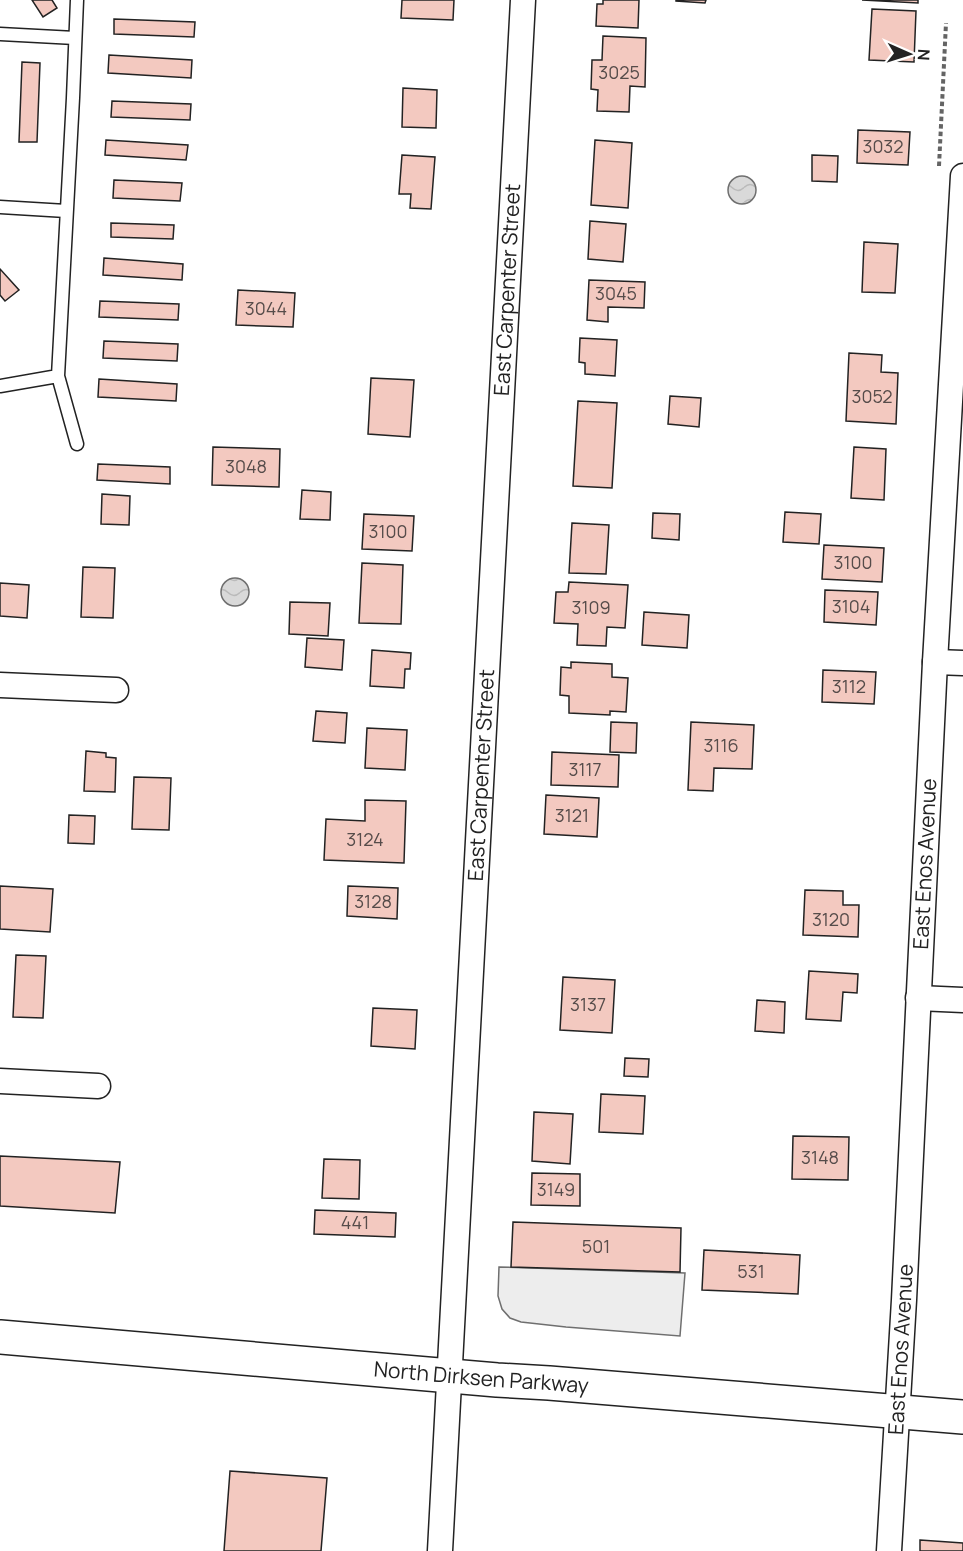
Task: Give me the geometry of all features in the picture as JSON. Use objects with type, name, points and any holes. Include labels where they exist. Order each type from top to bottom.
[{"type":"main road","name":"North Dirksen Parkway","points":[[0,1337],[963,1417]]},
{"type":"street","name":"East Carpenter Street","points":[[441,1551],[523,0]]},
{"type":"street","name":"East Enos Avenue","points":[[889,1551],[935,662],[963,176]]},
{"type":"street","points":[[935,662],[963,663]]},
{"type":"street","points":[[0,685],[116,690]]},
{"type":"street","points":[[918,998],[963,1000]]},
{"type":"street","points":[[0,1080],[98,1086]]},
{"type":"lane","points":[[77,0],[58,376],[77,444]]},
{"type":"lane","points":[[0,34],[75,38]]},
{"type":"lane","points":[[0,207],[66,211]]},
{"type":"lane","points":[[0,386],[58,376]]},
{"type":"shaded area","points":[[499,1267],[685,1273],[680,1336],[566,1327],[521,1322],[510,1318],[502,1309],[498,1296]]},
{"type":"water","points":[[742,176],[752,180],[756,190],[752,200],[742,204],[732,200],[728,190],[732,180]]},
{"type":"water","points":[[235,578],[245,582],[249,592],[245,602],[235,606],[225,602],[221,592],[225,582]]},
{"type":"building","points":[[32,0],[52,0],[57,8],[43,17]]},
{"type":"building","points":[[402,0],[454,0],[453,20],[401,18]]},
{"type":"building","points":[[603,0],[639,0],[638,28],[596,26],[597,4],[603,4]]},
{"type":"building","points":[[676,0],[706,0],[705,3]]},
{"type":"building","points":[[862,0],[918,0],[918,3]]},
{"type":"building","points":[[872,9],[916,11],[914,62],[869,60]]},
{"type":"building","points":[[114,19],[195,22],[194,37],[114,34]]},
{"type":"building","points":[[603,36],[646,38],[645,87],[630,86],[629,112],[597,111],[598,90],[591,89],[592,60],[602,60]]},
{"type":"building","points":[[109,55],[192,60],[191,78],[108,73]]},
{"type":"building","points":[[22,62],[40,63],[37,142],[19,142]]},
{"type":"building","points":[[403,88],[437,90],[436,128],[402,127]]},
{"type":"building","points":[[112,101],[191,104],[190,120],[111,117]]},
{"type":"building","points":[[858,130],[910,132],[908,165],[857,163]]},
{"type":"building","points":[[106,140],[188,145],[186,160],[105,155]]},
{"type":"building","points":[[595,140],[632,143],[628,208],[591,205]]},
{"type":"building","points":[[402,155],[435,157],[431,209],[410,208],[411,194],[399,194]]},
{"type":"building","points":[[812,155],[838,156],[837,182],[812,181]]},
{"type":"building","points":[[114,180],[182,183],[180,201],[113,198]]},
{"type":"building","points":[[590,221],[626,224],[623,262],[588,259]]},
{"type":"building","points":[[111,223],[174,225],[173,239],[111,237]]},
{"type":"building","points":[[864,242],[898,244],[895,293],[862,292]]},
{"type":"building","points":[[104,258],[183,264],[182,280],[103,275]]},
{"type":"building","points":[[0,269],[19,290],[5,301],[0,295]]},
{"type":"building","points":[[589,280],[645,282],[644,308],[608,307],[608,322],[587,320]]},
{"type":"building","points":[[238,290],[295,293],[293,327],[236,325]]},
{"type":"building","points":[[100,301],[179,304],[178,320],[99,317]]},
{"type":"building","points":[[580,338],[617,340],[615,376],[585,374],[585,363],[579,362]]},
{"type":"building","points":[[104,341],[178,344],[177,361],[103,358]]},
{"type":"building","points":[[849,353],[882,355],[881,372],[898,373],[896,424],[846,421]]},
{"type":"building","points":[[371,378],[414,380],[410,437],[368,434]]},
{"type":"building","points":[[99,379],[177,384],[176,401],[98,397]]},
{"type":"building","points":[[670,396],[701,398],[699,427],[668,424]]},
{"type":"building","points":[[578,401],[617,403],[612,488],[573,486]]},
{"type":"building","points":[[213,447],[280,449],[279,487],[212,485]]},
{"type":"building","points":[[854,447],[886,449],[884,500],[851,498]]},
{"type":"building","points":[[98,464],[170,467],[170,484],[97,480]]},
{"type":"building","points":[[302,490],[331,492],[330,520],[300,519]]},
{"type":"building","points":[[102,494],[130,496],[129,525],[101,524]]},
{"type":"building","points":[[785,512],[821,514],[819,544],[783,542]]},
{"type":"building","points":[[653,513],[680,514],[679,540],[652,538]]},
{"type":"building","points":[[364,514],[414,516],[412,551],[362,549]]},
{"type":"building","points":[[572,523],[609,525],[606,574],[569,573]]},
{"type":"building","points":[[824,545],[884,548],[882,582],[822,579]]},
{"type":"building","points":[[362,563],[403,565],[401,624],[359,623]]},
{"type":"building","points":[[83,567],[115,568],[113,618],[81,617]]},
{"type":"building","points":[[569,582],[628,585],[625,628],[607,627],[606,646],[577,645],[578,624],[554,623],[556,592],[568,592]]},
{"type":"building","points":[[0,583],[29,585],[27,618],[0,616]]},
{"type":"building","points":[[825,590],[878,592],[876,625],[824,622]]},
{"type":"building","points":[[290,602],[330,603],[328,636],[289,634]]},
{"type":"building","points":[[644,612],[689,615],[687,648],[642,645]]},
{"type":"building","points":[[307,638],[344,640],[342,670],[305,667]]},
{"type":"building","points":[[372,650],[411,653],[410,669],[405,669],[404,688],[370,686]]},
{"type":"building","points":[[571,662],[612,664],[612,677],[628,678],[626,712],[610,711],[610,715],[569,713],[569,696],[560,695],[561,667],[571,668]]},
{"type":"building","points":[[823,670],[876,672],[874,704],[822,702]]},
{"type":"building","points":[[316,711],[347,713],[345,743],[313,741]]},
{"type":"building","points":[[611,722],[637,723],[636,753],[610,752]]},
{"type":"building","points":[[691,722],[754,725],[752,769],[714,768],[713,791],[688,790]]},
{"type":"building","points":[[367,728],[407,730],[405,770],[365,768]]},
{"type":"building","points":[[86,751],[106,753],[106,757],[116,758],[115,792],[84,791]]},
{"type":"building","points":[[552,752],[619,755],[618,787],[551,785]]},
{"type":"building","points":[[134,777],[171,778],[169,830],[132,829]]},
{"type":"building","points":[[546,795],[599,798],[597,837],[544,834]]},
{"type":"building","points":[[365,800],[406,801],[404,863],[324,860],[326,819],[365,821]]},
{"type":"building","points":[[69,815],[95,816],[94,844],[68,843]]},
{"type":"building","points":[[0,886],[53,889],[50,932],[0,929]]},
{"type":"building","points":[[348,886],[398,888],[397,919],[347,916]]},
{"type":"building","points":[[805,890],[843,891],[843,905],[859,905],[858,937],[803,935]]},
{"type":"building","points":[[16,955],[46,956],[43,1018],[13,1017]]},
{"type":"building","points":[[809,971],[858,974],[857,993],[843,992],[841,1021],[806,1019]]},
{"type":"building","points":[[563,977],[615,980],[612,1033],[560,1030]]},
{"type":"building","points":[[757,1000],[785,1002],[784,1033],[755,1031]]},
{"type":"building","points":[[373,1008],[417,1010],[415,1049],[371,1046]]},
{"type":"building","points":[[625,1058],[649,1059],[648,1077],[624,1076]]},
{"type":"building","points":[[601,1094],[645,1096],[643,1134],[599,1132]]},
{"type":"building","points":[[534,1112],[573,1114],[570,1164],[532,1161]]},
{"type":"building","points":[[793,1136],[849,1137],[848,1180],[792,1179]]},
{"type":"building","points":[[0,1156],[120,1162],[115,1213],[0,1206]]},
{"type":"building","points":[[324,1159],[360,1160],[359,1199],[322,1198]]},
{"type":"building","points":[[532,1173],[580,1174],[580,1206],[531,1205]]},
{"type":"building","points":[[315,1210],[396,1213],[395,1237],[314,1234]]},
{"type":"building","points":[[513,1222],[681,1228],[680,1272],[511,1267]]},
{"type":"building","points":[[704,1250],[800,1255],[798,1294],[702,1290]]},
{"type":"building","points":[[230,1471],[327,1478],[321,1551],[224,1551]]},
{"type":"building","points":[[920,1540],[963,1543],[963,1551],[920,1551]]}]
